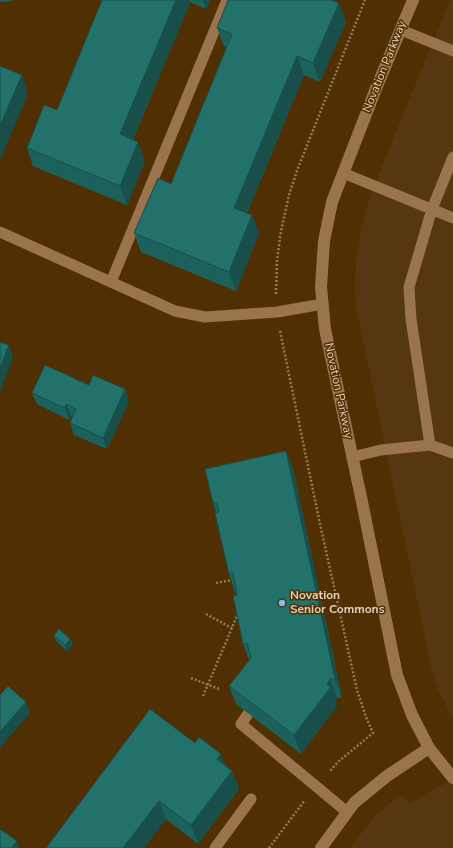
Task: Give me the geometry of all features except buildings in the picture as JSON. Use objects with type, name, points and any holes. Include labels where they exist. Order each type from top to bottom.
[{"type":"street","name":"Novation Parkway","points":[[412,0],[332,202],[324,241],[321,287],[325,329],[397,675],[412,715],[429,748],[453,778]]},
{"type":"street","points":[[321,848],[354,803],[387,776],[429,748]]},
{"type":"lane","points":[[111,282],[226,0]]},
{"type":"lane","points":[[401,30],[453,51]]},
{"type":"lane","points":[[430,445],[411,319],[409,286],[432,209],[453,157]]},
{"type":"lane","points":[[343,173],[453,218]]},
{"type":"lane","points":[[0,232],[175,311],[205,317],[278,312],[323,304]]},
{"type":"lane","points":[[352,456],[381,450],[430,445],[453,453]]},
{"type":"lane","points":[[248,714],[241,724],[347,812]]},
{"type":"lane","points":[[218,847],[251,799]]},
{"type":"path","points":[[269,848],[316,786],[339,761],[373,733],[357,690],[320,524],[283,347],[276,296],[277,260],[281,231],[289,195],[298,168],[365,0]]},
{"type":"path","points":[[216,583],[232,580]]},
{"type":"path","points":[[206,614],[232,628]]},
{"type":"path","points":[[203,696],[238,616]]},
{"type":"path","points":[[192,678],[219,689]]},
{"type":"shaded area","points":[[450,0],[453,0],[453,718],[439,692],[431,667],[356,307],[355,288],[356,262],[360,234],[366,210],[379,174]]},
{"type":"shaded area","points":[[453,779],[453,848],[350,848],[374,817],[402,795],[410,803]]},
{"type":"place","name":"Novation Senior Commons","points":[[282,603]]}]
